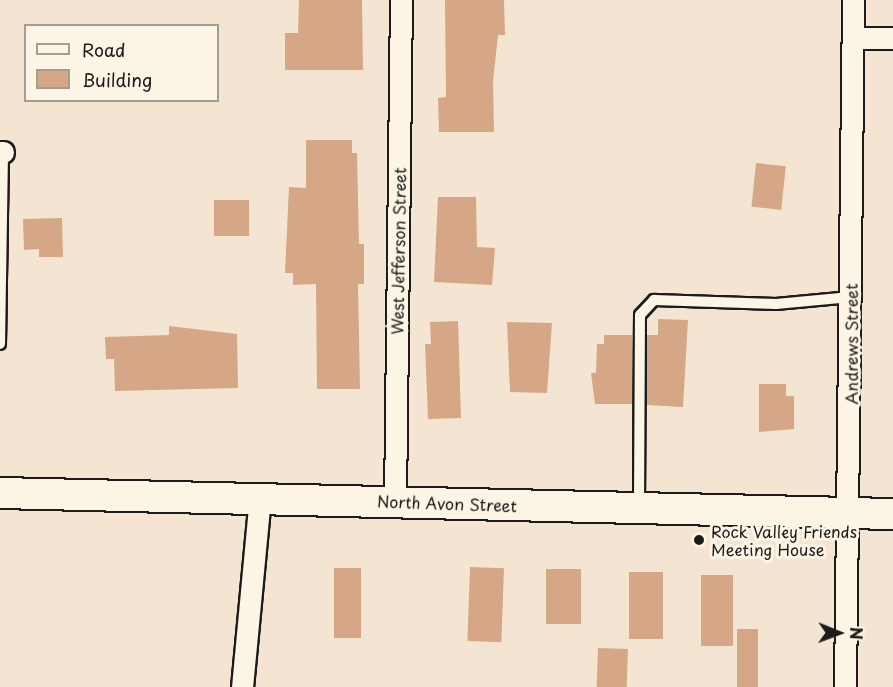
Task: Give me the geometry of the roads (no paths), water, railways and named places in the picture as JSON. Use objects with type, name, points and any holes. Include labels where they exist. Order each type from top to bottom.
[{"type":"street","name":"West Jefferson Street","points":[[395,502],[401,0]]},
{"type":"street","name":"Andrews Street","points":[[845,687],[850,514],[853,0]]},
{"type":"street","points":[[853,38],[893,38]]},
{"type":"street","name":"North Avon Street","points":[[0,493],[893,514]]},
{"type":"street","points":[[242,687],[260,498]]},
{"type":"lane","points":[[0,344],[1,152]]},
{"type":"lane","points":[[639,508],[640,315],[654,300],[776,304],[852,297]]},
{"type":"place","name":"Rock Valley Friends Meeting House","points":[[699,540]]}]
